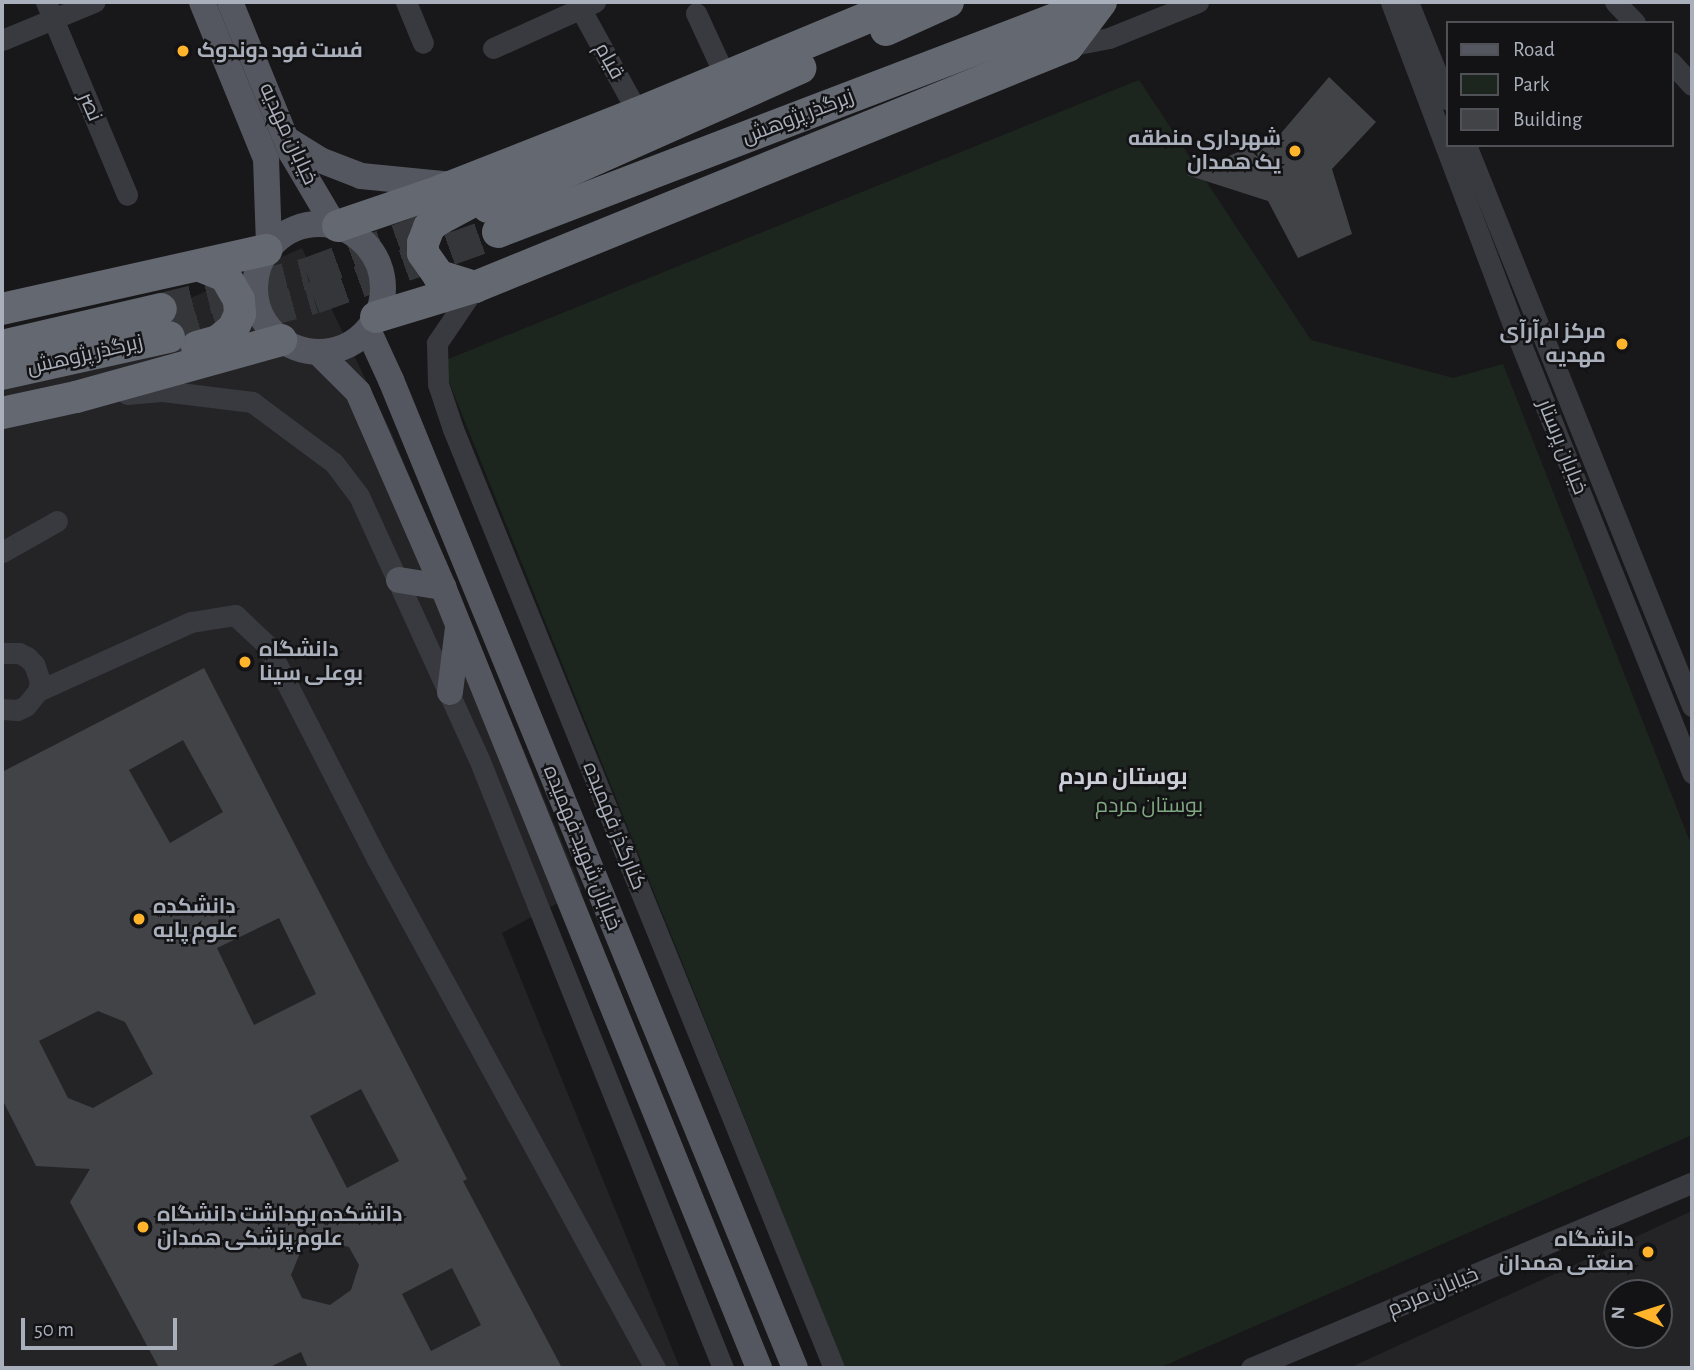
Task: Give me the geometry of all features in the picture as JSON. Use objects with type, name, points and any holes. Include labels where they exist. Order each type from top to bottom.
[{"type":"highway","points":[[336,226],[455,185],[601,128],[905,2]]},
{"type":"highway","name":"زیرگذر پژوهش","points":[[948,2],[493,219],[1100,2]]},
{"type":"highway","points":[[372,324],[475,288],[1068,46],[1100,2]]},
{"type":"highway","points":[[475,288],[450,282],[430,267],[423,253],[429,227],[601,128]]},
{"type":"highway","points":[[2,307],[33,303],[268,249]]},
{"type":"highway","points":[[129,381],[148,361],[218,341],[233,329],[240,314],[234,287],[225,276],[200,266]]},
{"type":"highway","name":"زیرگذر پژوهش","points":[[2,346],[165,323],[2,374]]},
{"type":"highway","points":[[2,413],[76,397],[281,340]]},
{"type":"main road","name":"خیابان مهدیه","points":[[202,2],[266,159],[268,249]]},
{"type":"main road","name":"خیابان مهدیه","points":[[230,2],[286,138],[336,226]]},
{"type":"main road","points":[[286,138],[320,160],[361,176],[455,185]]},
{"type":"main road","points":[[316,223],[336,226],[356,235],[371,249],[380,267],[383,287],[372,324],[354,342],[337,350],[318,353],[299,349],[281,340],[267,326],[258,308],[254,288],[258,268],[268,249],[282,235],[298,227],[316,223]]},
{"type":"main road","name":"خیابان شهید فهمیده","points":[[372,324],[391,380],[795,1368]]},
{"type":"main road","name":"خیابان شهید فهمیده","points":[[318,353],[358,392],[443,587],[759,1368]]},
{"type":"main road","points":[[399,580],[443,587]]},
{"type":"main road","points":[[450,692],[459,627]]},
{"type":"street","points":[[2,40],[50,10],[94,2]]},
{"type":"street","points":[[406,2],[423,43]]},
{"type":"street","points":[[1068,46],[1109,38],[1198,2]]},
{"type":"street","name":"خیابان پرستار","points":[[1391,2],[1512,322],[1692,773]]},
{"type":"street","points":[[1408,2],[1446,97]]},
{"type":"street","points":[[1615,2],[1632,21]]},
{"type":"street","name":"قیام","points":[[493,48],[587,5],[638,113]]},
{"type":"street","name":"نصر","points":[[50,10],[127,195]]},
{"type":"street","points":[[696,13],[725,76]]},
{"type":"street","points":[[1673,64],[1692,85]]},
{"type":"street","name":"خیابان پرستار","points":[[1467,147],[1692,706]]},
{"type":"street","name":"کنارگذر فهمیده","points":[[475,288],[437,343],[438,384],[453,429],[834,1368]]},
{"type":"street","points":[[76,397],[163,391],[252,402],[334,463],[359,496],[450,692],[723,1368]]},
{"type":"street","points":[[2,552],[57,521]]},
{"type":"street","points":[[4,711],[26,706],[38,691],[191,622],[235,615],[267,645],[377,859],[655,1368]]},
{"type":"street","points":[[2,653],[19,653],[34,664],[40,681],[38,691]]},
{"type":"street","name":"خیابان مردم","points":[[1251,1368],[1692,1183]]},
{"type":"shaded area","name":"دانشگاه بوعلی سینا","points":[[302,248],[392,434],[582,890],[502,933],[680,1368],[2,1368],[2,358],[88,344]]},
{"type":"shaded area","name":"دانشگاه صنعتی همدان","points":[[1692,1211],[1692,1368],[1349,1368]]},
{"type":"green space","name":"بوستان مردم","points":[[1139,80],[1311,340],[1453,378],[1503,364],[1692,847],[1692,1135],[1159,1368],[845,1368],[441,362]]},
{"type":"building","name":"شهرداری منطقه یک همدان","points":[[1329,77],[1376,122],[1332,169],[1352,234],[1298,258],[1268,201],[1187,175],[1282,132]]},
{"type":"building","points":[[204,668],[467,1179],[463,1181],[562,1368],[308,1368],[301,1352],[268,1368],[159,1368],[70,1202],[90,1169],[36,1166],[2,1099],[2,772]],"holes":[[[183,740],[223,812],[170,843],[129,770]],[[279,918],[316,994],[254,1025],[217,948]],[[98,1011],[125,1022],[153,1074],[93,1108],[68,1098],[39,1041]],[[361,1089],[399,1161],[347,1188],[310,1116]],[[320,1239],[349,1247],[359,1265],[351,1290],[330,1305],[302,1298],[291,1275],[302,1248]],[[452,1268],[481,1325],[431,1351],[402,1294]]]},
{"type":"tunnel","points":[[161,309],[307,274],[447,222]]},
{"type":"tunnel","points":[[169,337],[314,298],[498,232]]},
{"type":"place","name":"فست فود دوندوک","points":[[183,51]]},
{"type":"place","name":"شهرداری منطقه یک همدان","points":[[1295,151]]},
{"type":"place","name":"مرکز ام‌آر‌آی مهدیه","points":[[1622,344]]},
{"type":"place","name":"دانشگاه بوعلی سینا","points":[[245,662]]},
{"type":"place","name":"دانشکده علوم پایه","points":[[139,919]]},
{"type":"place","name":"دانشکده بهداشت دانشگاه علوم پزشکی همدان","points":[[143,1227]]},
{"type":"place","name":"دانشگاه صنعتی همدان","points":[[1648,1252]]},
{"type":"district","name":"بوستان مردم","points":[[1123,778]]}]
